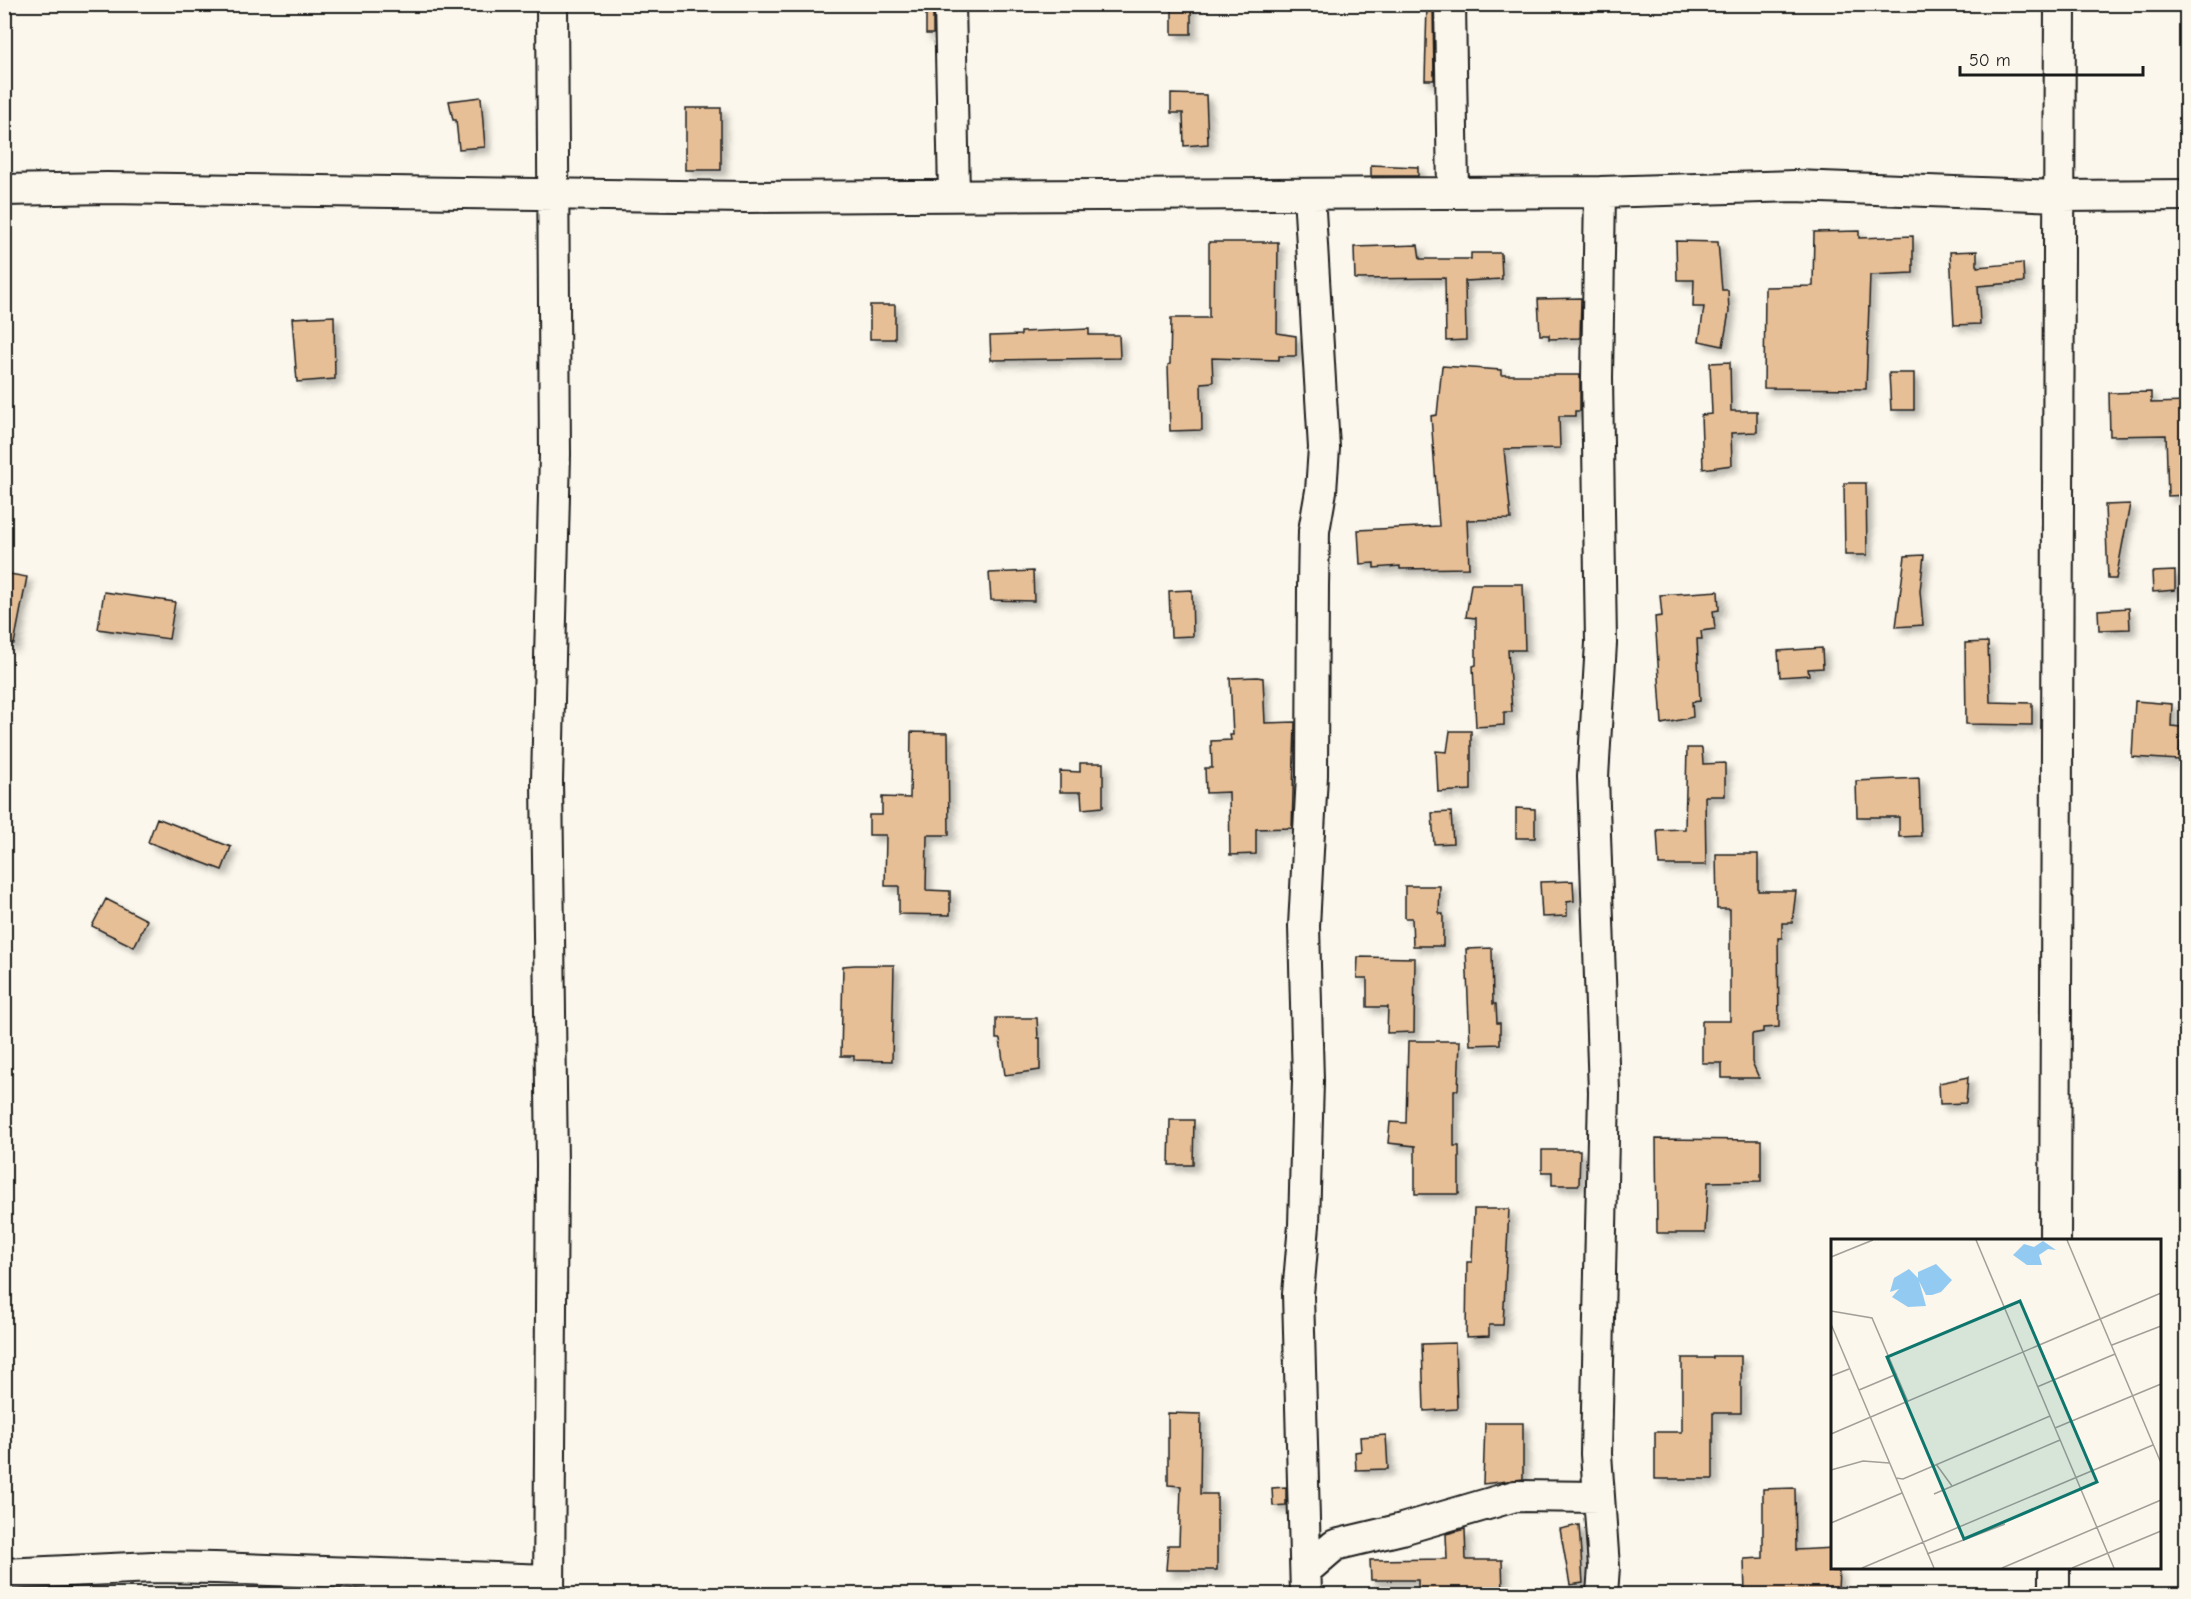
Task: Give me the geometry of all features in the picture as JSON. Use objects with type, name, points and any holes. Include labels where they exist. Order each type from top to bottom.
[{"type":"street","points":[[4,1574],[153,1567],[215,1581],[549,1587],[552,1154],[547,780],[555,454],[552,4]]},
{"type":"street","points":[[950,4],[954,194]]},
{"type":"street","points":[[1450,4],[1453,192]]},
{"type":"street","points":[[2055,1239],[2060,4]]},
{"type":"street","points":[[4,190],[107,188],[555,196],[1600,192],[1795,186],[2061,196],[2187,195]]},
{"type":"street","points":[[1600,192],[1597,378],[1601,643],[1593,777],[1604,1092],[1596,1454],[1604,1567],[1602,1594]]},
{"type":"street","points":[[1306,1582],[1298,1294],[1304,1225],[1308,1081],[1304,926],[1312,775],[1314,542],[1324,447],[1309,194]]},
{"type":"street","points":[[1306,1582],[1335,1545],[1515,1496],[1599,1497]]},
{"type":"street","points":[[2054,1569],[2054,1594]]},
{"type":"building","points":[[926,4],[933,4],[933,34],[926,34]]},
{"type":"building","points":[[1172,4],[1191,4],[1191,34],[1172,34]]},
{"type":"building","points":[[1427,5],[1433,6],[1434,80],[1425,80]]},
{"type":"building","points":[[1171,94],[1206,95],[1208,144],[1184,146],[1183,113],[1171,113]]},
{"type":"building","points":[[481,97],[485,147],[459,149],[456,120],[453,120],[449,101]]},
{"type":"building","points":[[686,108],[721,108],[721,170],[686,170]]},
{"type":"building","points":[[1371,165],[1418,167],[1418,176],[1371,176]]},
{"type":"building","points":[[1859,231],[1859,238],[1913,236],[1913,273],[1870,275],[1866,389],[1764,388],[1765,287],[1813,286],[1814,232]]},
{"type":"building","points":[[1676,241],[1718,242],[1722,290],[1728,290],[1729,312],[1723,346],[1699,341],[1704,307],[1693,307],[1694,280],[1677,280]]},
{"type":"building","points":[[1209,242],[1278,242],[1277,333],[1296,336],[1296,356],[1279,356],[1279,360],[1212,358],[1213,382],[1201,383],[1202,430],[1170,431],[1168,365],[1170,364],[1171,318],[1209,318]]},
{"type":"building","points":[[1418,245],[1420,259],[1471,259],[1471,253],[1501,253],[1502,279],[1465,281],[1466,340],[1446,341],[1445,278],[1355,279],[1354,247]]},
{"type":"building","points":[[1977,251],[1977,267],[2023,263],[2024,282],[1978,286],[1980,324],[1954,325],[1950,252]]},
{"type":"building","points":[[1581,298],[1580,338],[1549,339],[1549,335],[1540,335],[1538,299]]},
{"type":"building","points":[[870,305],[895,305],[895,339],[870,339]]},
{"type":"building","points":[[334,316],[335,379],[297,382],[292,318]]},
{"type":"building","points":[[1089,329],[1089,335],[1119,335],[1120,358],[991,360],[990,336],[1021,335],[1021,332]]},
{"type":"building","points":[[1730,362],[1731,411],[1757,411],[1757,432],[1731,433],[1732,465],[1703,469],[1701,415],[1712,414],[1710,363]]},
{"type":"building","points":[[1442,366],[1501,370],[1501,375],[1580,375],[1580,411],[1575,411],[1575,416],[1559,416],[1560,448],[1504,449],[1511,519],[1467,520],[1469,568],[1400,569],[1400,566],[1374,568],[1374,563],[1360,564],[1358,530],[1439,526],[1431,416],[1437,415]]},
{"type":"building","points":[[1889,373],[1914,373],[1914,410],[1891,410]]},
{"type":"building","points":[[2151,392],[2151,403],[2187,402],[2187,495],[2168,496],[2166,435],[2110,436],[2109,393]]},
{"type":"building","points":[[1844,483],[1866,483],[1867,555],[1845,555]]},
{"type":"building","points":[[2130,504],[2116,579],[2108,579],[2105,505]]},
{"type":"building","points":[[1924,555],[1920,591],[1923,625],[1896,627],[1905,556]]},
{"type":"building","points":[[1033,571],[1034,601],[991,600],[989,573]]},
{"type":"building","points":[[2175,571],[2175,590],[2153,592],[2152,572]]},
{"type":"building","points":[[4,573],[27,577],[14,644],[4,643]]},
{"type":"building","points":[[1471,584],[1523,584],[1525,650],[1508,650],[1512,712],[1504,712],[1504,725],[1476,727],[1473,666],[1476,665],[1476,618],[1466,617]]},
{"type":"building","points":[[1192,590],[1193,636],[1171,637],[1169,591]]},
{"type":"building","points":[[1718,591],[1719,610],[1713,611],[1715,629],[1701,631],[1702,639],[1697,639],[1700,701],[1692,702],[1693,717],[1662,724],[1655,617],[1662,616],[1660,595]]},
{"type":"building","points":[[104,592],[175,602],[169,639],[98,629]]},
{"type":"building","points":[[2129,608],[2130,629],[2099,630],[2098,610]]},
{"type":"building","points":[[1988,642],[1990,702],[2032,703],[2032,725],[1966,724],[1965,643]]},
{"type":"building","points":[[1822,648],[1823,668],[1808,669],[1809,675],[1780,677],[1778,651]]},
{"type":"building","points":[[1230,678],[1263,678],[1265,723],[1295,722],[1292,828],[1256,829],[1256,854],[1230,855],[1229,792],[1206,793],[1205,768],[1212,768],[1211,741],[1231,740],[1230,735],[1233,735]]},
{"type":"building","points":[[2135,701],[2172,704],[2171,726],[2181,727],[2179,760],[2132,757]]},
{"type":"building","points":[[1450,731],[1471,731],[1471,790],[1438,792],[1436,751],[1447,752]]},
{"type":"building","points":[[911,732],[948,733],[949,835],[927,835],[926,890],[950,891],[950,915],[899,914],[899,886],[885,886],[886,835],[869,835],[869,815],[882,815],[882,797],[910,798]]},
{"type":"building","points":[[1687,748],[1702,748],[1703,764],[1725,763],[1725,796],[1705,796],[1706,865],[1659,865],[1657,830],[1685,829]]},
{"type":"building","points":[[1080,763],[1103,763],[1103,807],[1082,809],[1081,792],[1060,792],[1060,771],[1080,772]]},
{"type":"building","points":[[1919,778],[1921,836],[1899,837],[1899,817],[1857,817],[1856,781]]},
{"type":"building","points":[[1516,808],[1535,809],[1535,838],[1516,838]]},
{"type":"building","points":[[1451,812],[1453,843],[1434,844],[1432,813]]},
{"type":"building","points":[[157,818],[231,847],[222,870],[148,842]]},
{"type":"building","points":[[1716,854],[1758,854],[1758,891],[1796,891],[1792,923],[1782,923],[1782,938],[1778,938],[1779,1027],[1763,1028],[1763,1032],[1752,1034],[1752,1062],[1759,1078],[1722,1078],[1722,1063],[1702,1063],[1702,1021],[1730,1021],[1730,909],[1717,909]]},
{"type":"building","points":[[1573,881],[1574,901],[1567,902],[1567,916],[1542,917],[1540,882]]},
{"type":"building","points":[[1405,886],[1440,886],[1439,914],[1443,914],[1443,946],[1413,946],[1412,918],[1405,918]]},
{"type":"building","points":[[106,899],[147,920],[134,947],[92,926]]},
{"type":"building","points":[[1492,948],[1493,1004],[1496,1004],[1497,1023],[1500,1023],[1500,1044],[1470,1045],[1466,949]]},
{"type":"building","points":[[1358,957],[1415,958],[1414,1032],[1387,1033],[1388,1007],[1367,1007],[1367,978],[1357,978]]},
{"type":"building","points":[[894,965],[892,1061],[854,1060],[854,1056],[841,1056],[843,966]]},
{"type":"building","points":[[996,1018],[1037,1018],[1038,1038],[1040,1038],[1040,1070],[1005,1075],[1000,1039],[996,1039]]},
{"type":"building","points":[[1408,1041],[1460,1041],[1458,1090],[1454,1090],[1454,1146],[1459,1146],[1459,1194],[1415,1194],[1415,1146],[1388,1143],[1390,1122],[1406,1123]]},
{"type":"building","points":[[1968,1077],[1966,1103],[1940,1104],[1939,1083]]},
{"type":"building","points":[[1170,1120],[1194,1120],[1193,1165],[1169,1165]]},
{"type":"building","points":[[1656,1139],[1761,1140],[1761,1181],[1708,1182],[1705,1233],[1657,1233]]},
{"type":"building","points":[[1542,1150],[1580,1150],[1579,1185],[1552,1185],[1552,1172],[1542,1172]]},
{"type":"building","points":[[1474,1209],[1509,1209],[1503,1325],[1489,1325],[1489,1336],[1466,1337],[1467,1262],[1472,1262]]},
{"type":"building","points":[[1455,1343],[1457,1409],[1424,1411],[1422,1344]]},
{"type":"building","points":[[1713,1356],[1741,1356],[1741,1413],[1713,1413],[1713,1479],[1655,1479],[1655,1432],[1682,1432],[1682,1358],[1713,1358]]},
{"type":"building","points":[[1168,1413],[1201,1414],[1200,1494],[1217,1494],[1217,1570],[1166,1570],[1168,1545],[1179,1545],[1181,1486],[1168,1485]]},
{"type":"building","points":[[1485,1423],[1523,1423],[1523,1479],[1483,1484]]},
{"type":"building","points":[[1386,1435],[1388,1469],[1356,1470],[1355,1452],[1361,1451],[1360,1437]]},
{"type":"building","points":[[1286,1487],[1286,1505],[1273,1506],[1272,1488]]},
{"type":"building","points":[[1795,1488],[1796,1550],[1831,1548],[1831,1569],[1839,1571],[1838,1589],[1828,1589],[1828,1594],[1745,1594],[1744,1559],[1763,1558],[1763,1489]]},
{"type":"building","points":[[1579,1525],[1583,1583],[1570,1585],[1560,1529]]},
{"type":"building","points":[[1465,1529],[1466,1560],[1502,1560],[1503,1594],[1418,1594],[1418,1580],[1371,1580],[1370,1560],[1447,1559],[1446,1534]]}]
